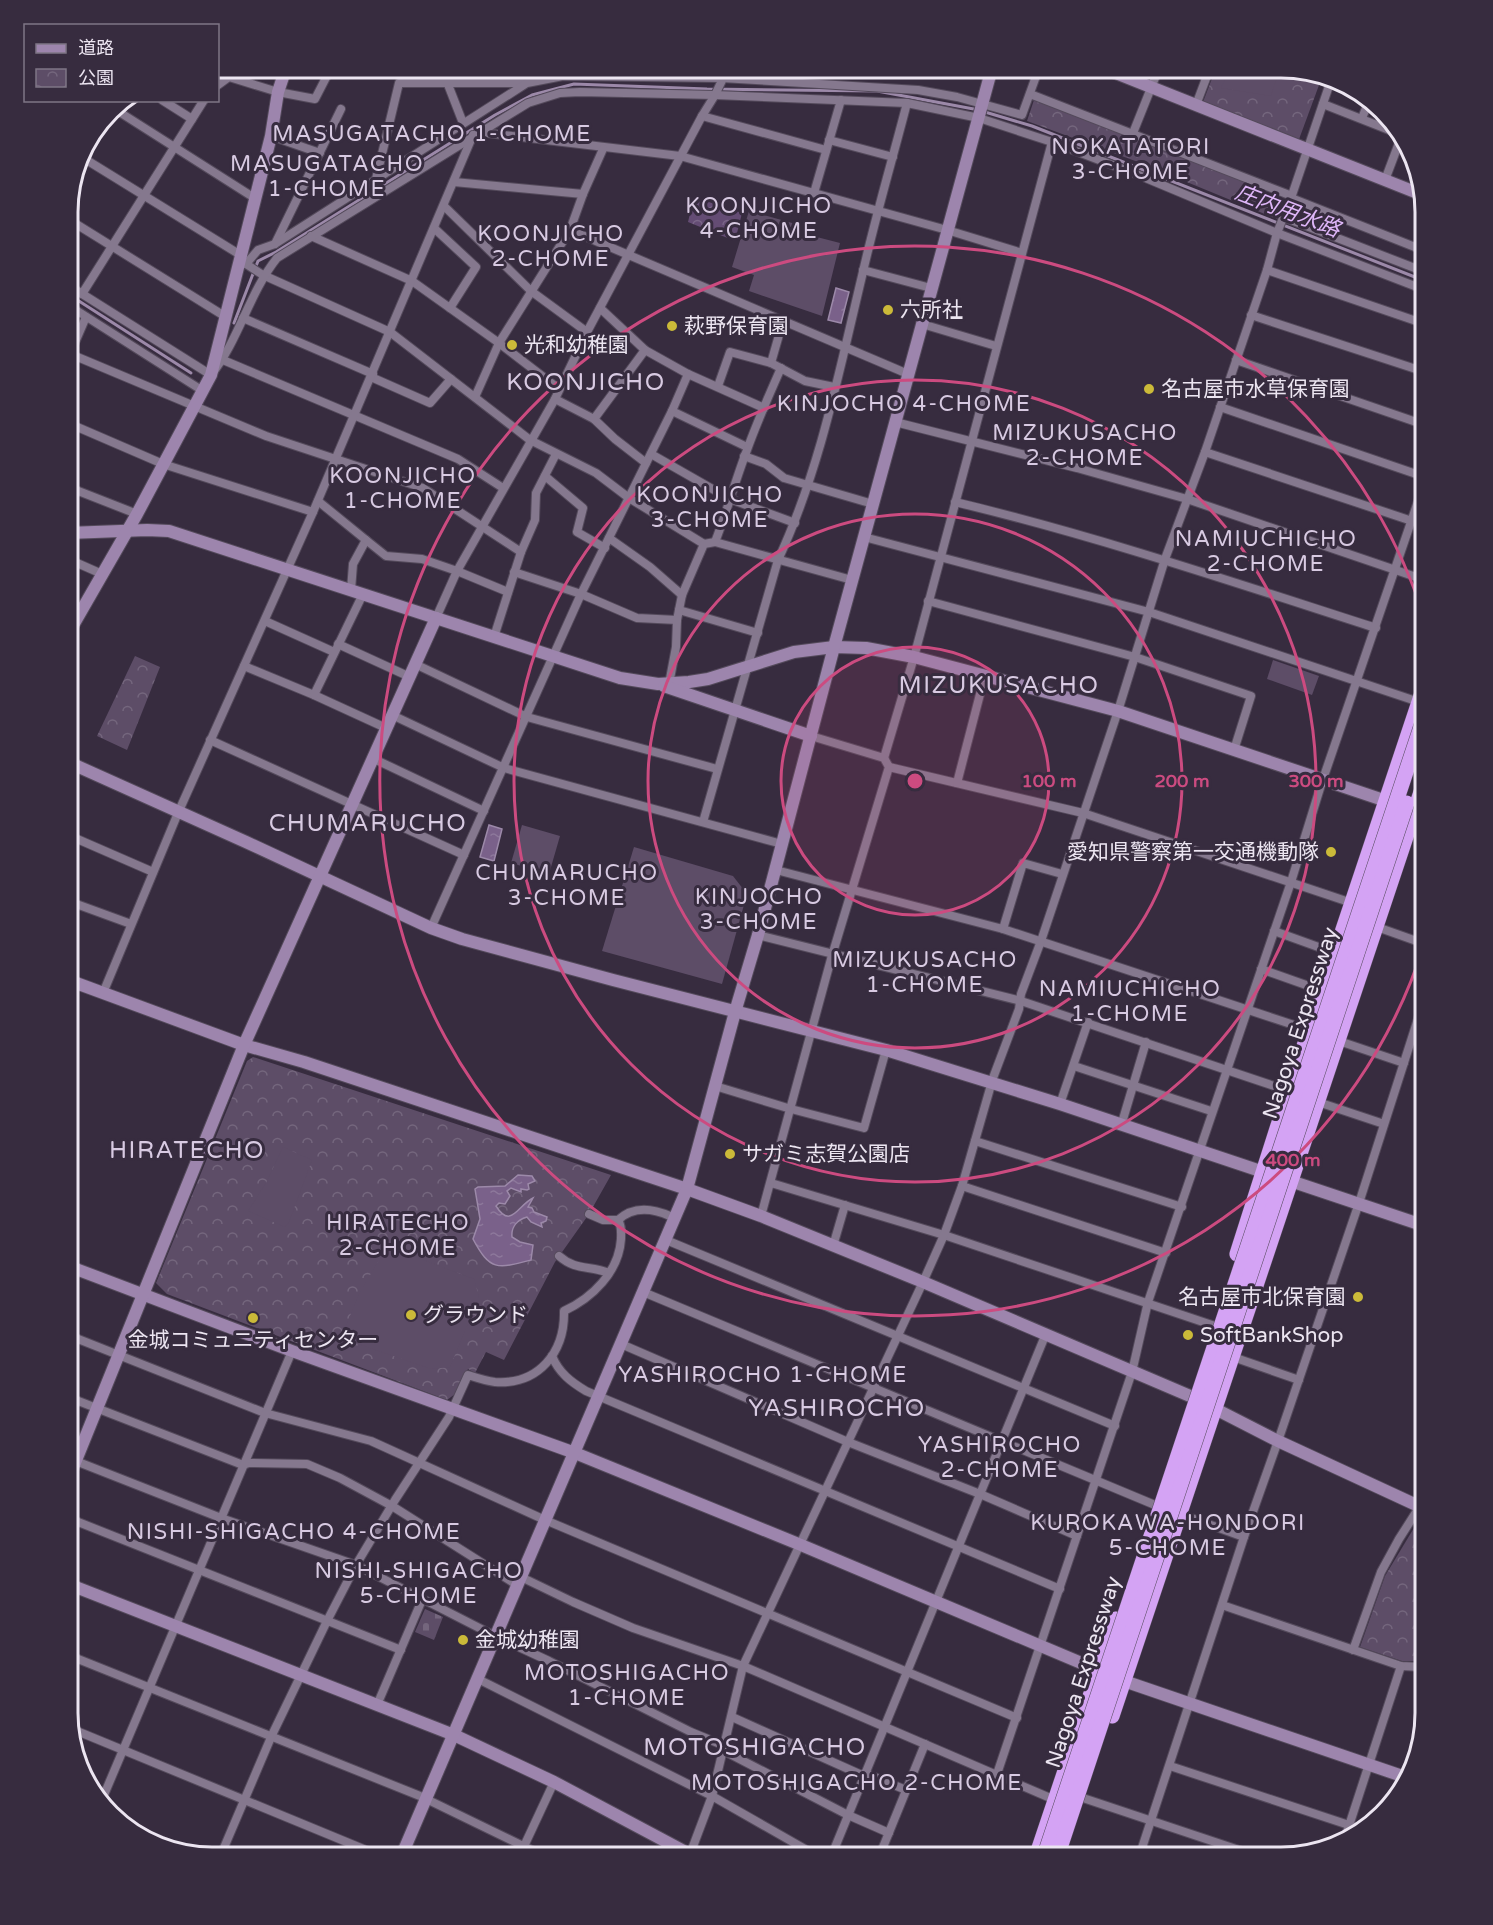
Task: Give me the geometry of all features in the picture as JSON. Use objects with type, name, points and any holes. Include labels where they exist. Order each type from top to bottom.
[{"type":"highway","points":[[1039,1847],[1215,1326],[1335,953],[1386,801],[1415,726]]},
{"type":"highway","name":"Nagoya Expressway","points":[[1047,1847],[1415,729]]},
{"type":"highway","name":"Nagoya Expressway","points":[[1060,1847],[1415,776]]},
{"type":"highway","points":[[1066,1847],[1216,1410],[1377,927],[1415,825]]},
{"type":"street","points":[[232,78],[278,92],[315,99],[327,78]]},
{"type":"street","points":[[211,375],[244,261],[283,78]]},
{"type":"street","points":[[447,78],[463,123]]},
{"type":"street","points":[[376,179],[399,84],[527,83],[553,78]]},
{"type":"street","points":[[594,78],[719,86],[918,90],[957,97],[1022,115],[1036,78]]},
{"type":"street","points":[[78,1446],[97,1408],[244,1044],[457,571],[555,399],[587,332],[723,78]]},
{"type":"street","points":[[405,1847],[687,1189],[776,870],[852,580],[990,78]]},
{"type":"street","points":[[1128,78],[1307,151],[1413,191]]},
{"type":"street","points":[[1133,133],[1155,78]]},
{"type":"street","points":[[1196,105],[1206,78]]},
{"type":"street","points":[[244,261],[258,250],[275,244],[527,83]]},
{"type":"street","points":[[78,615],[136,514],[211,375],[223,360],[261,273],[277,258],[311,236],[476,134],[528,103],[560,93],[719,86],[841,100],[907,103],[979,118],[1052,142],[1136,174],[1415,286]]},
{"type":"street","points":[[694,1847],[725,1749],[743,1666],[923,1282],[962,1186],[991,1083],[1021,1001],[1021,994],[1118,711],[1165,560],[1205,452],[1267,270],[1282,218],[1329,87]]},
{"type":"street","points":[[1030,94],[1415,245]]},
{"type":"street","points":[[814,193],[841,100]]},
{"type":"street","points":[[165,102],[192,119]]},
{"type":"street","points":[[82,294],[203,102]]},
{"type":"street","points":[[703,822],[778,560],[795,523],[818,459],[863,270],[907,103]]},
{"type":"street","points":[[1323,104],[1385,128]]},
{"type":"street","points":[[1362,118],[1366,108]]},
{"type":"street","points":[[275,244],[340,109]]},
{"type":"street","points":[[121,113],[256,199]]},
{"type":"street","points":[[702,116],[826,150]]},
{"type":"street","points":[[476,134],[680,156],[1022,253]]},
{"type":"street","points":[[103,993],[178,813],[314,512],[476,134]]},
{"type":"street","points":[[271,136],[320,153]]},
{"type":"street","points":[[829,140],[893,157]]},
{"type":"street","points":[[761,1216],[832,955],[853,889],[939,557],[1052,142]]},
{"type":"street","points":[[1385,180],[1398,147]]},
{"type":"street","points":[[475,397],[499,343],[570,230],[603,148]]},
{"type":"street","points":[[88,161],[261,273],[390,332],[530,440],[596,473],[629,498],[704,544],[715,542],[731,545],[852,580]]},
{"type":"street","points":[[454,182],[583,194]]},
{"type":"street","points":[[444,206],[531,291],[587,332]]},
{"type":"street","points":[[1282,218],[1415,268]]},
{"type":"street","points":[[78,225],[226,317]]},
{"type":"street","points":[[434,228],[476,267],[450,308]]},
{"type":"street","points":[[570,230],[908,374]]},
{"type":"street","points":[[311,236],[412,281],[559,389]]},
{"type":"street","points":[[863,270],[931,288]]},
{"type":"street","points":[[1267,270],[1415,321]]},
{"type":"street","points":[[78,291],[211,375]]},
{"type":"street","points":[[600,308],[645,350],[688,374],[764,408]]},
{"type":"street","points":[[78,312],[202,391]]},
{"type":"street","points":[[1251,315],[1415,369]]},
{"type":"street","points":[[78,334],[86,317]]},
{"type":"street","points":[[243,318],[430,403],[451,379]]},
{"type":"street","points":[[771,363],[783,321]]},
{"type":"street","points":[[922,324],[996,346]]},
{"type":"street","points":[[594,419],[645,350]]},
{"type":"street","points":[[718,386],[730,352],[771,363],[805,381],[834,387]]},
{"type":"street","points":[[78,358],[266,436],[423,488],[521,552]]},
{"type":"street","points":[[223,360],[458,459],[503,488]]},
{"type":"street","points":[[1236,360],[1415,422]]},
{"type":"street","points":[[715,542],[746,452],[781,368]]},
{"type":"street","points":[[431,928],[581,594],[688,374]]},
{"type":"street","points":[[555,399],[594,419],[615,440],[646,463]]},
{"type":"street","points":[[1220,407],[1415,475]]},
{"type":"street","points":[[672,411],[746,452],[784,478],[873,504]]},
{"type":"street","points":[[895,422],[1077,468],[1187,499],[1415,577]]},
{"type":"street","points":[[78,427],[163,464],[314,512]]},
{"type":"street","points":[[1205,452],[1412,521]]},
{"type":"street","points":[[494,637],[521,552],[535,520],[536,492],[556,454]]},
{"type":"street","points":[[651,454],[730,499],[795,523]]},
{"type":"street","points":[[544,476],[583,508],[577,532],[605,548]]},
{"type":"street","points":[[78,491],[136,514]]},
{"type":"street","points":[[318,501],[386,556],[422,560],[457,571],[508,592]]},
{"type":"street","points":[[955,502],[1036,521],[1376,628]]},
{"type":"street","points":[[997,1774],[1132,1372],[1148,1302],[1182,1207],[1212,1111],[1415,511]]},
{"type":"street","points":[[78,533],[169,531],[620,678],[663,684],[886,763],[957,783],[1083,813],[1352,903]]},
{"type":"street","points":[[864,537],[1149,612],[1357,680],[1415,705]]},
{"type":"street","points":[[609,538],[650,567],[682,595]]},
{"type":"street","points":[[314,695],[337,648],[357,592],[353,564],[366,540]]},
{"type":"street","points":[[663,684],[676,647],[677,620],[682,595],[704,544]]},
{"type":"street","points":[[78,563],[102,574]]},
{"type":"street","points":[[514,572],[581,594],[637,618],[677,620]]},
{"type":"street","points":[[928,601],[1135,657],[1251,696],[1234,750]]},
{"type":"street","points":[[679,610],[758,633]]},
{"type":"street","points":[[265,621],[410,677]]},
{"type":"street","points":[[663,684],[708,679],[794,652],[834,647],[866,648],[914,657],[1118,711],[1415,810]]},
{"type":"street","points":[[415,664],[527,717],[717,769]]},
{"type":"street","points":[[244,666],[386,728]]},
{"type":"street","points":[[957,783],[985,675]]},
{"type":"street","points":[[392,715],[504,768],[782,844]]},
{"type":"street","points":[[210,740],[464,855]]},
{"type":"street","points":[[372,759],[484,811]]},
{"type":"street","points":[[78,767],[431,928],[462,939],[886,1050],[1060,1104],[1415,1223]]},
{"type":"street","points":[[78,839],[153,872]]},
{"type":"street","points":[[1003,928],[1023,863],[1062,874]]},
{"type":"street","points":[[776,870],[1003,928],[1310,1030]]},
{"type":"street","points":[[78,905],[131,924]]},
{"type":"street","points":[[1377,927],[1415,940]]},
{"type":"street","points":[[1274,931],[1335,953]]},
{"type":"street","points":[[758,935],[1021,1001],[1289,1091]]},
{"type":"street","points":[[1261,969],[1323,991]]},
{"type":"street","points":[[78,984],[244,1044],[687,1189],[761,1216],[923,1282],[1190,1396],[1278,1441],[1415,1504]]},
{"type":"street","points":[[1060,1104],[1088,1022]]},
{"type":"street","points":[[1142,1847],[1244,1537],[1359,1203],[1415,1028]]},
{"type":"street","points":[[1339,1041],[1404,1063]]},
{"type":"street","points":[[1121,1126],[1146,1042]]},
{"type":"street","points":[[716,1086],[864,1128],[886,1050]]},
{"type":"street","points":[[1074,1066],[1212,1111]]},
{"type":"street","points":[[1318,1102],[1384,1124]]},
{"type":"street","points":[[975,1141],[1182,1207]]},
{"type":"street","points":[[771,1183],[944,1234],[1215,1326]]},
{"type":"street","points":[[962,1186],[1166,1253]]},
{"type":"street","points":[[833,1246],[845,1205]]},
{"type":"street","points":[[589,1214],[603,1220],[618,1220],[625,1213],[639,1209],[654,1210],[670,1216]]},
{"type":"street","points":[[224,1847],[272,1735],[327,1621],[356,1565],[453,1410],[468,1375],[495,1382],[519,1380],[532,1374],[552,1356],[562,1338],[564,1311],[587,1298],[609,1273],[618,1256],[621,1224],[618,1220]]},
{"type":"street","points":[[666,1240],[1114,1426]]},
{"type":"street","points":[[559,1256],[568,1264],[578,1268],[596,1268],[609,1273]]},
{"type":"street","points":[[78,1270],[292,1351],[575,1453],[1124,1681],[1399,1775]]},
{"type":"street","points":[[643,1292],[1155,1505]]},
{"type":"street","points":[[835,1847],[1046,1336]]},
{"type":"street","points":[[78,1339],[265,1413],[371,1441],[545,1520],[1017,1718]]},
{"type":"street","points":[[621,1344],[848,1442],[980,1494],[1077,1536]]},
{"type":"street","points":[[105,1793],[292,1351]]},
{"type":"street","points":[[552,1356],[571,1382],[598,1397],[1060,1589]]},
{"type":"street","points":[[1233,1357],[1299,1380]]},
{"type":"street","points":[[78,1400],[243,1465],[249,1463],[307,1464],[340,1478],[392,1506],[519,1581],[633,1628],[743,1666],[1055,1800]]},
{"type":"street","points":[[78,1463],[221,1518],[356,1565],[422,1600],[549,1660],[725,1749],[848,1815],[889,1833]]},
{"type":"street","points":[[1180,1514],[1244,1537]]},
{"type":"street","points":[[1353,1650],[1381,1572],[1399,1539],[1415,1518]]},
{"type":"street","points":[[78,1522],[400,1650]]},
{"type":"street","points":[[78,1588],[454,1735],[554,1782],[673,1847]]},
{"type":"street","points":[[377,1705],[422,1600]]},
{"type":"street","points":[[1222,1605],[1401,1666],[1415,1667]]},
{"type":"street","points":[[78,1659],[272,1735],[426,1800],[524,1847],[554,1782]]},
{"type":"street","points":[[1348,1829],[1401,1666]]},
{"type":"street","points":[[478,1679],[712,1796],[801,1847]]},
{"type":"street","points":[[732,1717],[906,1790]]},
{"type":"street","points":[[79,1732],[358,1847]]},
{"type":"street","points":[[883,1847],[925,1744]]},
{"type":"street","points":[[1170,1766],[1352,1826]]},
{"type":"street","points":[[1083,1798],[1230,1847]]},
{"type":"green space","points":[[1212,78],[1290,78],[1319,84],[1298,142],[1203,102]]},
{"type":"green space","points":[[1226,78],[1277,78],[1271,96],[1221,88]]},
{"type":"green space","points":[[1034,100],[1283,196],[1284,201],[1277,219],[1138,162],[1027,121]]},
{"type":"green space","points":[[694,197],[742,213],[735,241],[688,222]]},
{"type":"green space","points":[[749,211],[810,228],[809,235],[840,243],[822,316],[749,291],[754,275],[732,267]]},
{"type":"green space","points":[[135,656],[160,667],[127,750],[97,736]]},
{"type":"green space","points":[[1273,660],[1319,676],[1312,695],[1267,679]]},
{"type":"green space","points":[[522,825],[560,836],[549,874],[511,863]]},
{"type":"green space","points":[[634,847],[733,876],[747,894],[722,984],[602,951]]},
{"type":"green space","points":[[253,1057],[611,1175],[589,1214],[555,1262],[504,1360],[486,1352],[475,1373],[468,1369],[455,1394],[447,1400],[167,1294],[156,1283],[247,1061]]},
{"type":"green space","points":[[283,1147],[312,1160],[289,1222],[285,1227],[248,1211],[266,1183]]},
{"type":"green space","name":"グラウンド","points":[[397,1250],[474,1279],[479,1297],[450,1367],[431,1369],[341,1338],[359,1294],[383,1253]]},
{"type":"green space","points":[[1415,1526],[1415,1661],[1402,1661],[1360,1647],[1385,1576]]},
{"type":"green space","points":[[425,1609],[443,1617],[434,1640],[415,1632]]},
{"type":"water","points":[[836,288],[849,292],[841,323],[828,320]]},
{"type":"water","points":[[489,825],[502,829],[494,861],[480,857]]},
{"type":"water","points":[[518,1175],[532,1176],[535,1181],[528,1184],[529,1189],[521,1189],[521,1192],[511,1188],[507,1191],[510,1196],[505,1204],[499,1203],[496,1206],[501,1213],[510,1216],[533,1198],[528,1207],[547,1217],[546,1221],[541,1223],[542,1227],[531,1222],[527,1217],[520,1220],[514,1227],[512,1237],[520,1242],[533,1245],[531,1260],[510,1265],[496,1265],[484,1257],[473,1239],[480,1219],[475,1189],[505,1186]]},
{"type":"waterway","name":"庄内用水路","points":[[234,323],[258,261],[495,115],[532,95],[574,84],[707,89],[877,91],[979,110]]},
{"type":"waterway","name":"庄内用水路","points":[[985,112],[1032,126],[1415,277]]},
{"type":"waterway","name":"庄内用水路","points":[[78,300],[191,373]]},
{"type":"place","name":"六所社","points":[[888,310]]},
{"type":"place","name":"萩野保育園","points":[[672,326]]},
{"type":"place","name":"光和幼稚園","points":[[512,345]]},
{"type":"place","name":"名古屋市水草保育園","points":[[1149,389]]},
{"type":"place","name":"愛知県警察第一交通機動隊","points":[[1331,852]]},
{"type":"place","name":"サガミ志賀公園店","points":[[730,1154]]},
{"type":"place","name":"名古屋市北保育園","points":[[1358,1297]]},
{"type":"place","name":"グラウンド","points":[[411,1315]]},
{"type":"place","name":"金城コミュニティセンター","points":[[253,1318]]},
{"type":"place","name":"SoftBankShop","points":[[1188,1335]]},
{"type":"place","name":"金城幼稚園","points":[[463,1640]]},
{"type":"district","name":"MASUGATACHO 1-CHOME","points":[[432,133]]},
{"type":"district","name":"NOKATATORI 3-CHOME","points":[[1131,158]]},
{"type":"district","name":"MASUGATACHO 1-CHOME","points":[[327,176]]},
{"type":"district","name":"KOONJICHO 4-CHOME","points":[[759,218]]},
{"type":"district","name":"KOONJICHO 2-CHOME","points":[[551,246]]},
{"type":"district","name":"KOONJICHO","points":[[586,382]]},
{"type":"district","name":"KINJOCHO 4-CHOME","points":[[904,403]]},
{"type":"district","name":"MIZUKUSACHO 2-CHOME","points":[[1085,444]]},
{"type":"district","name":"KOONJICHO 1-CHOME","points":[[403,488]]},
{"type":"district","name":"KOONJICHO 3-CHOME","points":[[710,506]]},
{"type":"district","name":"NAMIUCHICHO 2-CHOME","points":[[1266,550]]},
{"type":"district","name":"MIZUKUSACHO","points":[[999,685]]},
{"type":"district","name":"CHUMARUCHO","points":[[368,823]]},
{"type":"district","name":"CHUMARUCHO 3-CHOME","points":[[567,884]]},
{"type":"district","name":"KINJOCHO 3-CHOME","points":[[759,908]]},
{"type":"district","name":"MIZUKUSACHO 1-CHOME","points":[[925,972]]},
{"type":"district","name":"NAMIUCHICHO 1-CHOME","points":[[1130,1000]]},
{"type":"district","name":"HIRATECHO","points":[[187,1150]]},
{"type":"district","name":"HIRATECHO 2-CHOME","points":[[398,1234]]},
{"type":"district","name":"YASHIROCHO 1-CHOME","points":[[763,1374]]},
{"type":"district","name":"YASHIROCHO","points":[[837,1408]]},
{"type":"district","name":"YASHIROCHO 2-CHOME","points":[[1000,1456]]},
{"type":"district","name":"NISHI-SHIGACHO 4-CHOME","points":[[294,1531]]},
{"type":"district","name":"KUROKAWA-HONDORI 5-CHOME","points":[[1168,1534]]},
{"type":"district","name":"NISHI-SHIGACHO 5-CHOME","points":[[419,1583]]},
{"type":"district","name":"MOTOSHIGACHO 1-CHOME","points":[[627,1685]]},
{"type":"district","name":"MOTOSHIGACHO","points":[[755,1747]]},
{"type":"district","name":"MOTOSHIGACHO 2-CHOME","points":[[857,1782]]}]
